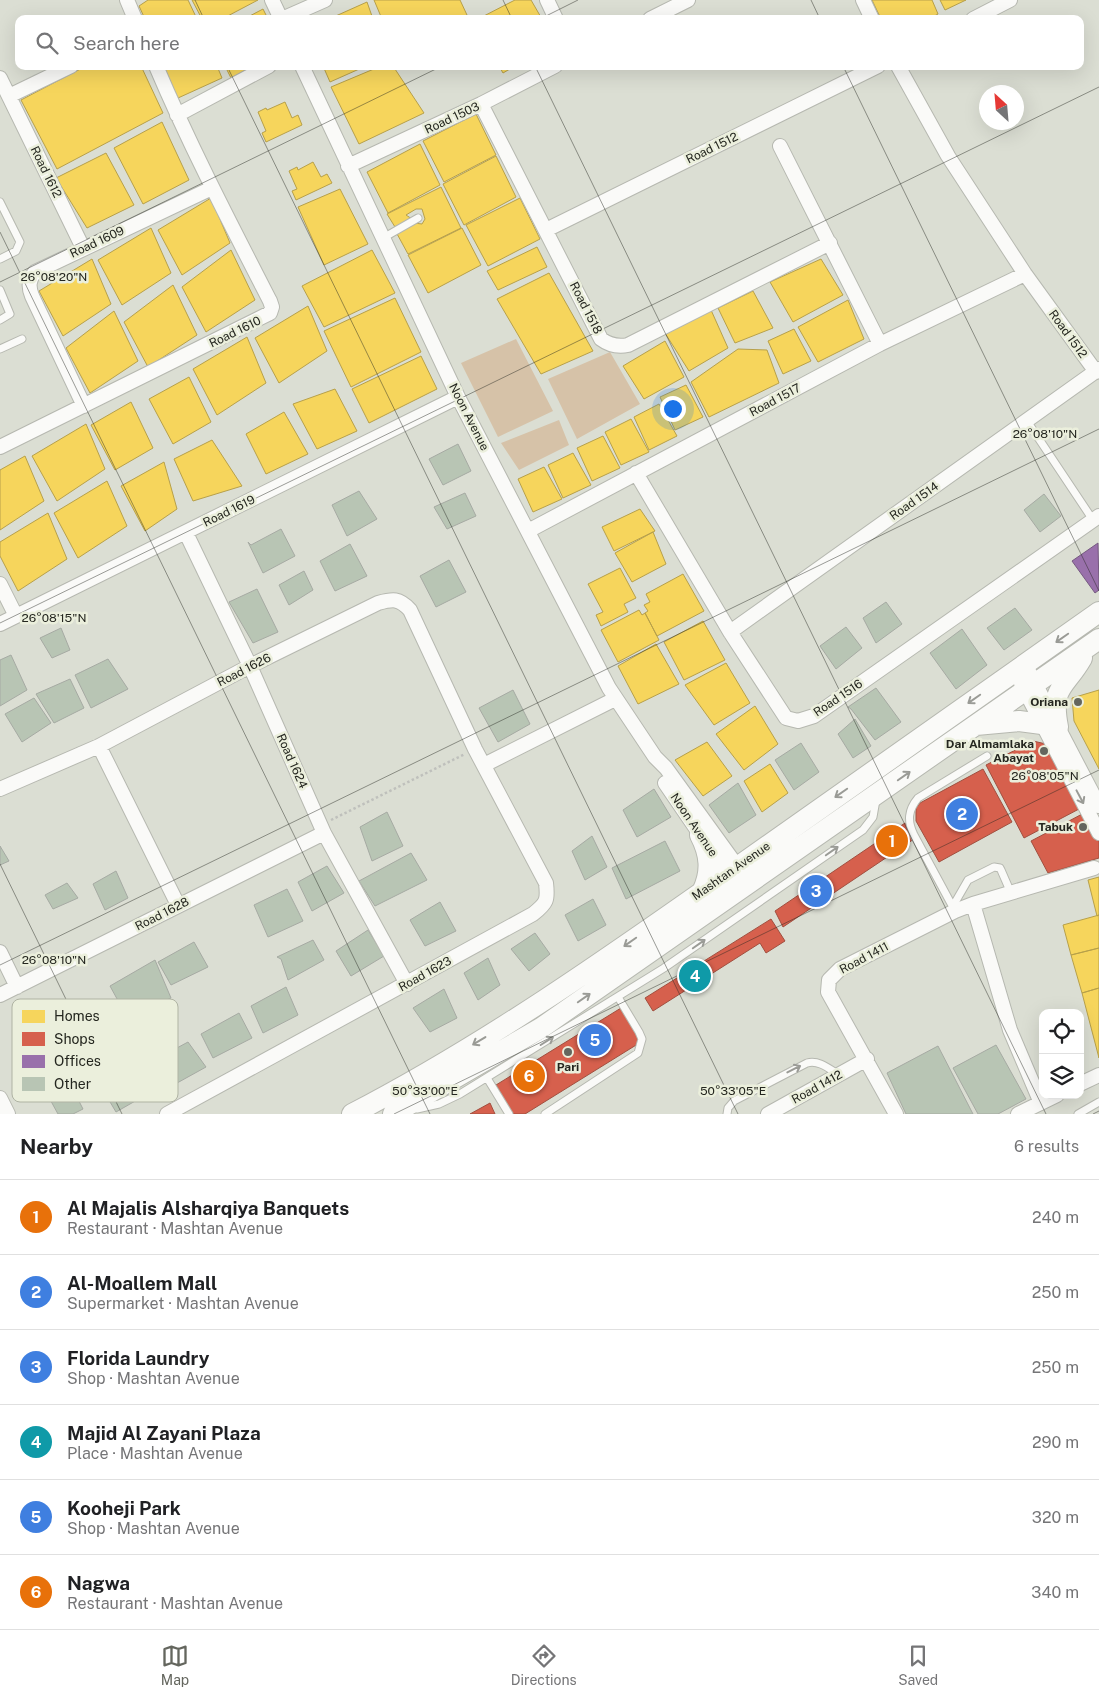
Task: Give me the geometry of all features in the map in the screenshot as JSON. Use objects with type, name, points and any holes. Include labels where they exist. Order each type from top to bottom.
[{"type":"street","points":[[127,0],[133,15]]},
{"type":"street","points":[[272,0],[280,15]]},
{"type":"street","points":[[291,15],[325,0]]},
{"type":"street","points":[[546,0],[554,15]]},
{"type":"street","points":[[658,15],[688,0]]},
{"type":"street","points":[[862,0],[870,15]]},
{"type":"street","points":[[981,15],[1010,0]]},
{"type":"street","points":[[4,98],[62,70]]},
{"type":"street","name":"Road 1610","points":[[0,447],[270,313],[272,307],[270,301],[212,188],[158,70]]},
{"type":"street","points":[[177,114],[261,70]]},
{"type":"street","name":"Noon Avenue","points":[[304,70],[458,397],[615,699],[655,757],[666,768],[744,888]]},
{"type":"street","name":"Road 1503","points":[[348,166],[481,104],[547,70]]},
{"type":"street","name":"Road 1512","points":[[546,230],[870,70]]},
{"type":"street","name":"Road 1512","points":[[900,70],[948,156],[1025,274],[1097,371]]},
{"type":"street","name":"Road 1612","points":[[0,78],[4,98],[83,248]]},
{"type":"street","name":"Road 1518","points":[[481,104],[601,339],[607,344],[628,345],[830,242]]},
{"type":"street","points":[[780,146],[880,344]]},
{"type":"street","name":"Road 1609","points":[[84,406],[29,287],[30,279],[35,272],[83,248],[212,188]]},
{"type":"street","name":"Road 1517","points":[[528,531],[880,344],[1025,274]]},
{"type":"street","name":"Road 1514","points":[[730,632],[1097,371]]},
{"type":"street","name":"Road 1619","points":[[0,624],[458,397]]},
{"type":"street","name":"Road 1516","points":[[636,473],[730,632],[786,718],[798,721],[814,716],[1096,518]]},
{"type":"street","name":"Road 1624","points":[[186,533],[250,666],[322,829],[407,984]]},
{"type":"street","points":[[0,584],[16,616]]},
{"type":"street","name":"Road 1626","points":[[0,790],[99,746],[250,666],[378,603],[392,600]]},
{"type":"street","name":"Road 1623","points":[[168,1114],[407,984],[533,914],[544,906],[547,896],[546,883],[475,749],[410,610],[402,602],[392,600]]},
{"type":"street","name":"Mashtan Avenue","points":[[352,1114],[396,1091],[490,1035],[588,971],[1099,612]]},
{"type":"street","points":[[1050,726],[1055,711],[1056,696],[1069,675],[1094,643]]},
{"type":"street","name":"Mashtan Avenue","points":[[394,1114],[541,1028],[1094,643]]},
{"type":"street","points":[[1020,668],[1050,726],[1099,833]]},
{"type":"street","points":[[484,765],[615,699]]},
{"type":"street","points":[[976,725],[1019,721],[1050,726],[1098,804]]},
{"type":"street","points":[[99,746],[178,905]]},
{"type":"street","name":"Noon Avenue","points":[[655,757],[660,773],[700,835],[732,870]]},
{"type":"street","name":"Road 1628","points":[[0,995],[178,905],[322,829]]},
{"type":"street","points":[[700,835],[706,847],[709,861],[708,878],[702,892]]},
{"type":"street","name":"Road 1411","points":[[896,1114],[828,992],[829,980],[840,969],[954,909],[1097,867]]},
{"type":"street","points":[[973,904],[1010,1030],[1041,1103]]},
{"type":"street","points":[[0,952],[17,987]]},
{"type":"street","name":"Road 1412","points":[[773,1113],[867,1059]]},
{"type":"street","points":[[1084,1082],[1099,1075]]},
{"type":"street","points":[[0,1098],[8,1114]]},
{"type":"street","points":[[1019,1114],[1049,1099]]},
{"type":"lane","points":[[0,202],[20,242],[16,251],[0,258]]},
{"type":"lane","points":[[383,238],[418,218]]},
{"type":"lane","points":[[0,290],[10,314],[0,320]]},
{"type":"lane","points":[[0,350],[22,338]]},
{"type":"lane","points":[[1027,421],[1096,518]]},
{"type":"lane","points":[[954,909],[909,826],[908,816],[918,798],[986,756]]},
{"type":"lane","points":[[394,1114],[439,1104],[460,1094],[664,968],[863,830],[873,817],[878,794]]},
{"type":"lane","points":[[954,909],[963,886],[968,880],[994,867],[1000,868],[1011,893]]},
{"type":"lane","points":[[546,1114],[638,1053],[642,1040],[618,997]]},
{"type":"lane","points":[[727,1114],[728,1108],[734,1101],[807,1063],[819,1062],[838,1075]]},
{"type":"lane","points":[[487,1078],[509,1114]]},
{"type":"lane","points":[[1078,1114],[1099,1102]]},
{"type":"path","points":[[322,829],[475,749]]},
{"type":"shaded area","points":[[516,339],[553,411],[498,437],[461,363]]},
{"type":"shaded area","points":[[610,352],[640,404],[577,439],[548,379]]},
{"type":"shaded area","points":[[559,420],[569,445],[519,470],[501,443]]},
{"type":"building: Homes","points":[[148,0],[188,0],[195,15],[143,15],[139,6]]},
{"type":"building: Homes","points":[[192,0],[258,0],[230,15],[200,15]]},
{"type":"building: Homes","points":[[374,0],[460,0],[467,15],[380,15]]},
{"type":"building: Homes","points":[[515,0],[531,0],[540,15],[486,15]]},
{"type":"building: Homes","points":[[872,0],[932,0],[938,14],[936,15],[879,15]]},
{"type":"building: Homes","points":[[940,0],[966,0],[945,10]]},
{"type":"building: Homes","points":[[367,2],[372,15],[338,15]]},
{"type":"building: Homes","points":[[263,9],[266,15],[252,15]]},
{"type":"building: Homes","points":[[78,70],[143,70],[163,113],[57,169],[21,100]]},
{"type":"building: Homes","points":[[165,70],[219,70],[222,78],[178,98]]},
{"type":"building: Homes","points":[[227,70],[246,70],[231,78]]},
{"type":"building: Homes","points":[[325,70],[357,70],[330,82]]},
{"type":"building: Homes","points":[[371,70],[396,70],[424,113],[359,144],[331,87]]},
{"type":"building: Homes","points":[[285,102],[292,118],[298,115],[302,125],[266,142],[262,133],[266,131],[258,112]]},
{"type":"building: Homes","points":[[476,114],[496,155],[444,182],[423,141]]},
{"type":"building: Homes","points":[[162,122],[189,180],[143,204],[114,148]]},
{"type":"building: Homes","points":[[420,144],[440,185],[388,213],[367,172]]},
{"type":"building: Homes","points":[[106,153],[134,205],[87,228],[56,178]]},
{"type":"building: Homes","points":[[496,156],[516,197],[464,225],[443,184]]},
{"type":"building: Homes","points":[[313,162],[321,177],[327,174],[332,183],[296,200],[292,191],[297,189],[289,171],[297,167],[298,170]]},
{"type":"building: Homes","points":[[441,187],[461,228],[408,254],[396,232],[414,223],[422,224],[425,219],[422,209],[416,209],[406,215],[412,219],[395,227],[387,214]]},
{"type":"building: Homes","points":[[340,189],[368,244],[324,265],[298,207]]},
{"type":"building: Homes","points":[[211,198],[230,243],[182,275],[158,230]]},
{"type":"building: Homes","points":[[520,198],[540,239],[488,266],[466,225]]},
{"type":"building: Homes","points":[[151,228],[171,273],[122,305],[98,260]]},
{"type":"building: Homes","points":[[462,228],[481,265],[428,293],[408,255]]},
{"type":"building: Homes","points":[[537,247],[547,267],[498,290],[487,271]]},
{"type":"building: Homes","points":[[231,250],[255,300],[206,332],[182,287]]},
{"type":"building: Homes","points":[[372,250],[395,293],[324,327],[302,286]]},
{"type":"building: Homes","points":[[92,259],[111,304],[63,336],[39,291]]},
{"type":"building: Homes","points":[[821,259],[843,295],[793,322],[770,282]]},
{"type":"building: Homes","points":[[549,273],[593,351],[541,374],[497,299]]},
{"type":"building: Homes","points":[[173,285],[197,335],[148,367],[124,322]]},
{"type":"building: Homes","points":[[753,291],[773,328],[735,343],[718,308]]},
{"type":"building: Homes","points":[[395,298],[421,352],[351,387],[324,331]]},
{"type":"building: Homes","points":[[848,300],[864,339],[818,362],[798,327]]},
{"type":"building: Homes","points":[[308,306],[327,351],[279,383],[255,338]]},
{"type":"building: Homes","points":[[711,310],[728,348],[689,371],[665,333]]},
{"type":"building: Homes","points":[[114,311],[138,361],[90,393],[66,348]]},
{"type":"building: Homes","points":[[794,329],[811,361],[783,374],[768,341]]},
{"type":"building: Homes","points":[[247,337],[266,383],[217,415],[193,369]]},
{"type":"building: Homes","points":[[665,341],[684,377],[644,399],[623,366]]},
{"type":"building: Homes","points":[[738,349],[767,350],[779,383],[709,417],[691,382]]},
{"type":"building: Homes","points":[[421,356],[437,389],[369,423],[352,389]]},
{"type":"building: Homes","points":[[189,377],[211,422],[173,444],[149,399]]},
{"type":"building: Homes","points":[[686,385],[703,417],[675,430],[660,397]]},
{"type":"building: Homes","points":[[335,389],[357,431],[317,449],[293,404]]},
{"type":"building: Homes","points":[[131,402],[153,448],[115,470],[91,425]]},
{"type":"building: Homes","points":[[659,404],[677,436],[649,450],[634,417]]},
{"type":"building: Homes","points":[[284,412],[308,454],[266,474],[246,434]]},
{"type":"building: Homes","points":[[631,419],[649,452],[621,465],[605,432]]},
{"type":"building: Homes","points":[[86,424],[105,469],[57,501],[32,456]]},
{"type":"building: Homes","points":[[603,436],[620,468],[592,481],[577,448]]},
{"type":"building: Homes","points":[[212,440],[242,486],[193,501],[174,459]]},
{"type":"building: Homes","points":[[573,453],[591,485],[563,498],[548,465]]},
{"type":"building: Homes","points":[[25,456],[44,501],[0,530],[0,470]]},
{"type":"building: Homes","points":[[164,462],[177,509],[145,531],[121,486]]},
{"type":"building: Homes","points":[[544,467],[562,499],[533,512],[518,479]]},
{"type":"building: Homes","points":[[107,481],[127,526],[78,558],[54,513]]},
{"type":"building: Homes","points":[[640,509],[655,531],[614,551],[602,527]]},
{"type":"building: Homes","points":[[48,513],[67,559],[18,591],[0,556],[0,542]]},
{"type":"building: Homes","points":[[653,532],[666,564],[632,582],[615,553]]},
{"type":"building: Homes","points":[[620,568],[636,598],[624,604],[628,612],[601,626],[596,615],[603,612],[588,584]]},
{"type":"building: Homes","points":[[683,574],[704,611],[657,636],[645,613],[648,611],[644,605],[650,602],[646,594]]},
{"type":"building: Homes","points":[[639,610],[642,615],[645,613],[659,640],[618,662],[601,630]]},
{"type":"building: Homes","points":[[703,621],[725,660],[684,680],[664,642]]},
{"type":"building: Homes","points":[[656,644],[679,684],[638,704],[618,666]]},
{"type":"building: Homes","points":[[726,663],[750,703],[714,725],[685,685]]},
{"type":"building: Homes","points":[[1099,690],[1099,769],[1074,721],[1072,698]]},
{"type":"building: Homes","points":[[755,706],[778,744],[744,770],[716,734]]},
{"type":"building: Homes","points":[[707,742],[732,776],[703,796],[675,760]]},
{"type":"building: Homes","points":[[770,764],[788,793],[762,812],[744,781]]},
{"type":"building: Homes","points":[[1099,877],[1099,915],[1097,916],[1088,880]]},
{"type":"building: Homes","points":[[1099,915],[1099,948],[1071,955],[1063,925]]},
{"type":"building: Homes","points":[[1099,948],[1099,988],[1082,993],[1071,955]]},
{"type":"building: Homes","points":[[1099,988],[1099,1058],[1082,993]]},
{"type":"building: Shops","points":[[1033,741],[1046,744],[1079,809],[1024,838],[986,765]]},
{"type":"building: Shops","points":[[983,769],[1012,822],[939,862],[916,821],[916,808],[920,803]]},
{"type":"building: Shops","points":[[1086,812],[1099,838],[1099,858],[1048,873],[1031,841]]},
{"type":"building: Shops","points":[[905,823],[914,839],[783,927],[775,911]]},
{"type":"building: Shops","points":[[771,919],[785,941],[766,953],[760,943],[653,1011],[645,998]]},
{"type":"building: Shops","points":[[621,1008],[641,1042],[525,1114],[512,1114],[496,1085]]},
{"type":"building: Shops","points":[[490,1103],[495,1114],[470,1114]]},
{"type":"building: Offices","points":[[1098,543],[1099,590],[1095,593],[1072,561]]},
{"type":"building: Other","points":[[458,444],[471,471],[443,485],[429,459]]},
{"type":"building: Other","points":[[359,491],[377,519],[347,536],[332,505]]},
{"type":"building: Other","points":[[465,493],[476,516],[447,529],[434,507]]},
{"type":"building: Other","points":[[1044,494],[1061,516],[1040,532],[1024,510]]},
{"type":"building: Other","points":[[281,529],[295,556],[263,573],[248,542],[251,545]]},
{"type":"building: Other","points":[[350,544],[367,576],[335,591],[320,561]]},
{"type":"building: Other","points":[[449,560],[466,592],[436,607],[420,576]]},
{"type":"building: Other","points":[[304,571],[313,590],[289,605],[279,585]]},
{"type":"building: Other","points":[[257,589],[278,632],[253,643],[229,602]]},
{"type":"building: Other","points":[[886,602],[902,624],[876,643],[863,618]]},
{"type":"building: Other","points":[[1015,608],[1032,630],[1004,650],[987,628]]},
{"type":"building: Other","points":[[846,627],[862,648],[836,669],[820,646]]},
{"type":"building: Other","points":[[61,628],[70,650],[52,658],[40,638]]},
{"type":"building: Other","points":[[962,629],[987,665],[956,689],[930,653]]},
{"type":"building: Other","points":[[11,655],[27,690],[0,706],[0,660]]},
{"type":"building: Other","points":[[108,659],[128,689],[91,708],[75,675]]},
{"type":"building: Other","points":[[70,679],[84,708],[54,723],[36,694]]},
{"type":"building: Other","points":[[876,688],[901,722],[875,740],[848,707]]},
{"type":"building: Other","points":[[513,690],[530,724],[498,742],[479,708]]},
{"type":"building: Other","points":[[34,698],[51,723],[22,742],[5,714]]},
{"type":"building: Other","points":[[855,719],[871,746],[853,758],[838,734]]},
{"type":"building: Other","points":[[801,743],[819,772],[794,790],[775,760]]},
{"type":"building: Other","points":[[738,783],[756,815],[729,833],[709,805]]},
{"type":"building: Other","points":[[654,789],[671,817],[637,837],[623,810]]},
{"type":"building: Other","points":[[387,812],[403,846],[372,861],[360,827]]},
{"type":"building: Other","points":[[592,836],[607,867],[585,880],[572,851]]},
{"type":"building: Other","points":[[665,841],[680,871],[626,899],[612,868]]},
{"type":"building: Other","points":[[0,846],[9,861],[0,865]]},
{"type":"building: Other","points":[[411,853],[427,880],[375,906],[359,881]]},
{"type":"building: Other","points":[[327,866],[344,893],[312,911],[298,882]]},
{"type":"building: Other","points":[[116,871],[128,898],[105,910],[93,884]]},
{"type":"building: Other","points":[[67,883],[78,898],[53,909],[45,895]]},
{"type":"building: Other","points":[[287,889],[303,921],[268,937],[254,905]]},
{"type":"building: Other","points":[[593,899],[606,925],[578,941],[565,915]]},
{"type":"building: Other","points":[[440,902],[456,931],[425,946],[410,920]]},
{"type":"building: Other","points":[[368,930],[384,956],[351,976],[336,951]]},
{"type":"building: Other","points":[[535,933],[550,954],[529,971],[511,949]]},
{"type":"building: Other","points":[[313,940],[324,960],[288,980],[281,959],[277,957]]},
{"type":"building: Other","points":[[194,942],[208,967],[171,985],[158,962]]},
{"type":"building: Other","points":[[488,958],[500,985],[478,1000],[464,973]]},
{"type":"building: Other","points":[[155,960],[171,998],[117,999],[110,986]]},
{"type":"building: Other","points":[[286,987],[298,1015],[263,1033],[251,1006]]},
{"type":"building: Other","points":[[444,989],[457,1018],[430,1032],[413,1008]]},
{"type":"building: Other","points":[[239,1013],[252,1038],[213,1058],[201,1034]]},
{"type":"building: Other","points":[[188,1042],[206,1067],[178,1082],[178,1047]]},
{"type":"building: Other","points":[[996,1045],[1026,1099],[998,1114],[978,1114],[953,1068]]},
{"type":"building: Other","points":[[938,1046],[973,1114],[906,1114],[887,1073]]},
{"type":"building: Other","points":[[51,1102],[79,1102],[83,1109],[73,1114],[58,1114]]},
{"type":"building: Other","points":[[110,1102],[134,1102],[116,1112]]},
{"type":"place","name":"Oriana","points":[[1078,702]]},
{"type":"place","name":"Dar Almamlaka Abayat","points":[[1044,751]]},
{"type":"place","name":"Al-Moallem Mall","points":[[962,814]]},
{"type":"place","name":"Tabuk","points":[[1083,827]]},
{"type":"place","name":"Al Majalis Alsharqiya Banquets","points":[[892,841]]},
{"type":"place","name":"Florida Laundry","points":[[816,891]]},
{"type":"place","name":"Majid Al Zayani Plaza","points":[[695,976]]},
{"type":"place","name":"Kooheji Park","points":[[595,1040]]},
{"type":"place","name":"Pari","points":[[568,1052]]},
{"type":"place","name":"Nagwa","points":[[529,1076]]}]
